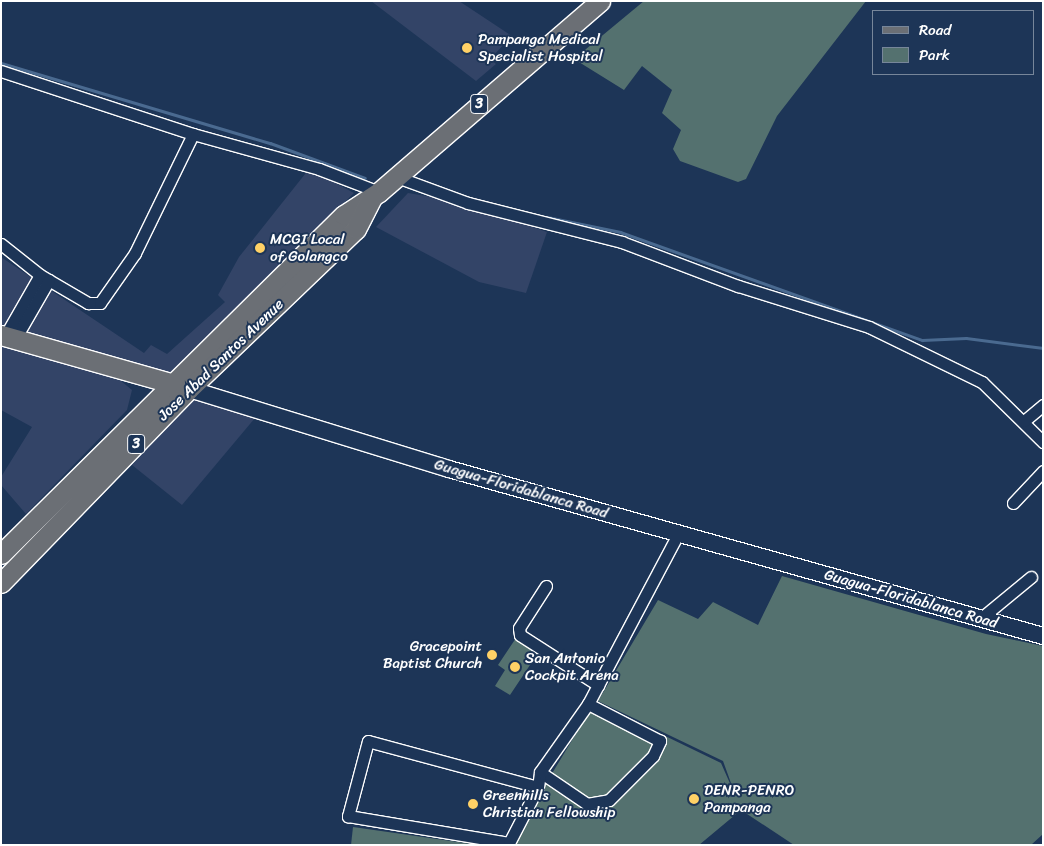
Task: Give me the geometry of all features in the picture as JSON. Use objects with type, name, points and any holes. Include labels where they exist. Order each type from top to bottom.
[{"type":"main road","name":"Jose Abad Santos Avenue","points":[[1,554],[171,383],[344,216],[376,195],[600,1]]},
{"type":"main road","name":"Jose Abad Santos Avenue","points":[[1,583],[189,389],[356,230],[376,195]]},
{"type":"main road","name":"Guagua-Floridablanca Road","points":[[7,337],[171,383],[678,534],[1043,636]]},
{"type":"street","points":[[1,71],[193,134],[319,169],[376,195]]},
{"type":"street","points":[[1,244],[44,277],[88,303],[100,303],[135,253],[193,134]]},
{"type":"street","points":[[397,177],[468,203],[622,242],[738,286],[868,327],[961,368],[997,393],[1043,442]]},
{"type":"street","points":[[7,337],[44,277]]},
{"type":"street","points":[[1024,421],[1043,404]]},
{"type":"street","points":[[1013,503],[1043,471]]},
{"type":"street","points":[[538,787],[368,741],[348,816],[509,842],[538,787],[540,772],[588,704],[678,534]]},
{"type":"street","points":[[980,618],[1031,576]]},
{"type":"street","points":[[546,586],[519,628],[520,635],[598,685]]},
{"type":"street","points":[[540,772],[587,804],[608,800],[653,756],[660,742],[588,704]]},
{"type":"shaded area","name":"Pampanga Medical Specialist Hospital","points":[[371,1],[459,1],[512,36],[490,59],[496,64],[476,81]]},
{"type":"shaded area","points":[[309,169],[354,193],[164,379],[1,333],[1,257],[144,353],[151,345],[167,354],[225,302],[218,295],[239,257]]},
{"type":"shaded area","points":[[408,193],[462,202],[547,232],[526,293],[479,282],[376,227]]},
{"type":"shaded area","points":[[1,340],[121,381],[132,390],[127,410],[26,514],[1,485],[1,477],[32,427],[1,410]]},
{"type":"shaded area","points":[[196,398],[255,418],[182,505],[132,465]]},
{"type":"green space","points":[[644,1],[866,1],[777,116],[746,179],[738,182],[680,161],[673,149],[681,130],[662,113],[672,90],[642,66],[624,90],[574,59]]},
{"type":"green space","points":[[782,576],[986,634],[1043,646],[1043,834],[1031,845],[794,845],[741,810],[699,845],[509,845],[595,702],[721,763],[736,797],[723,761],[598,701],[658,600],[698,619],[713,602],[758,625]]},
{"type":"green space","name":"San Antonio Cockpit Arena","points":[[518,635],[540,650],[510,695],[495,686],[505,670],[498,665]]},
{"type":"green space","points":[[353,827],[479,845],[351,845]]},
{"type":"waterway","points":[[1,63],[270,143],[365,178]]},
{"type":"waterway","points":[[547,217],[620,232],[922,340],[966,338],[1043,348]]},
{"type":"place","name":"Pampanga Medical Specialist Hospital","points":[[467,48]]},
{"type":"place","name":"MCGI Local of Golangco","points":[[260,248]]},
{"type":"place","name":"Gracepoint Baptist Church","points":[[492,655]]},
{"type":"place","name":"San Antonio Cockpit Arena","points":[[515,667]]},
{"type":"place","name":"DENR-PENRO Pampanga","points":[[694,799]]},
{"type":"place","name":"Greenhills Christian Fellowship","points":[[473,804]]}]
